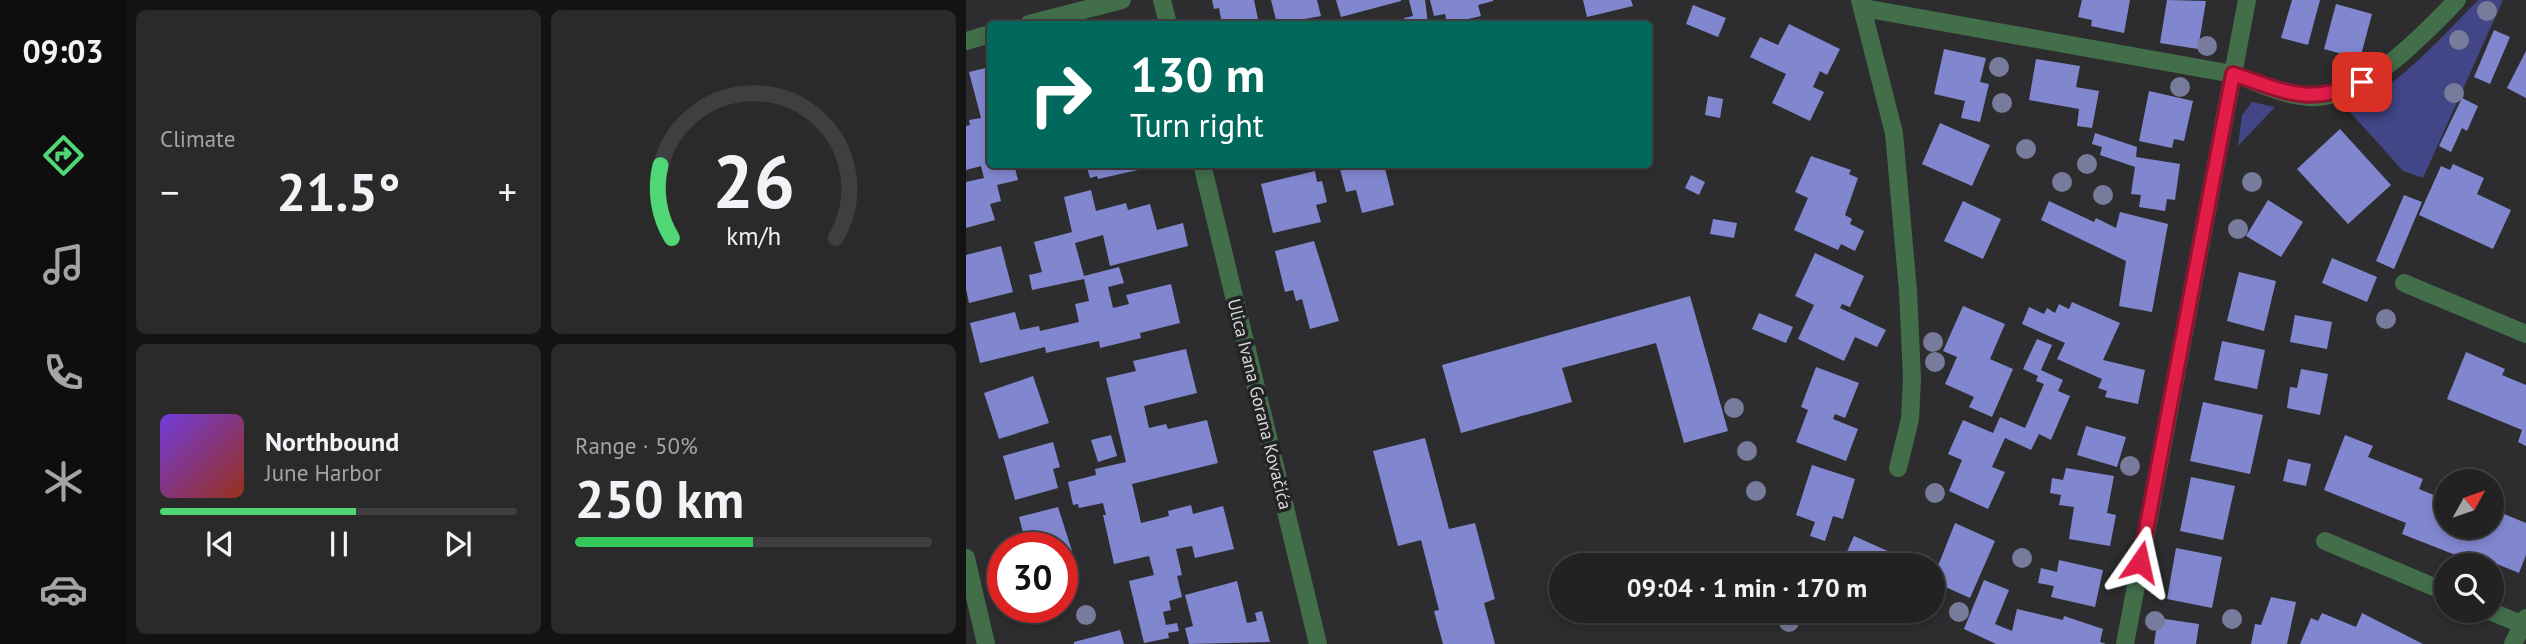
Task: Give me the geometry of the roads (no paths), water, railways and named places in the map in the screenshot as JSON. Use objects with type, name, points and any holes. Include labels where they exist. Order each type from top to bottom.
[{"type":"street","points":[[1040,21],[1122,0]]},
{"type":"street","points":[[1162,0],[1167,21]]},
{"type":"street","points":[[2125,644],[2247,0]]},
{"type":"street","points":[[1898,468],[1910,419],[1908,291],[1894,133],[1862,4],[2233,74],[2292,94],[2317,97],[2341,91],[2384,68],[2457,0]]},
{"type":"street","points":[[966,41],[987,35]]},
{"type":"street","name":"Ulica Ivana Gorana Kovačića","points":[[1203,168],[1318,644]]},
{"type":"street","points":[[2404,283],[2526,334]]},
{"type":"street","points":[[2325,541],[2434,587]]},
{"type":"street","points":[[966,558],[986,644]]},
{"type":"street","points":[[2504,615],[2524,621],[2513,644]]}]
